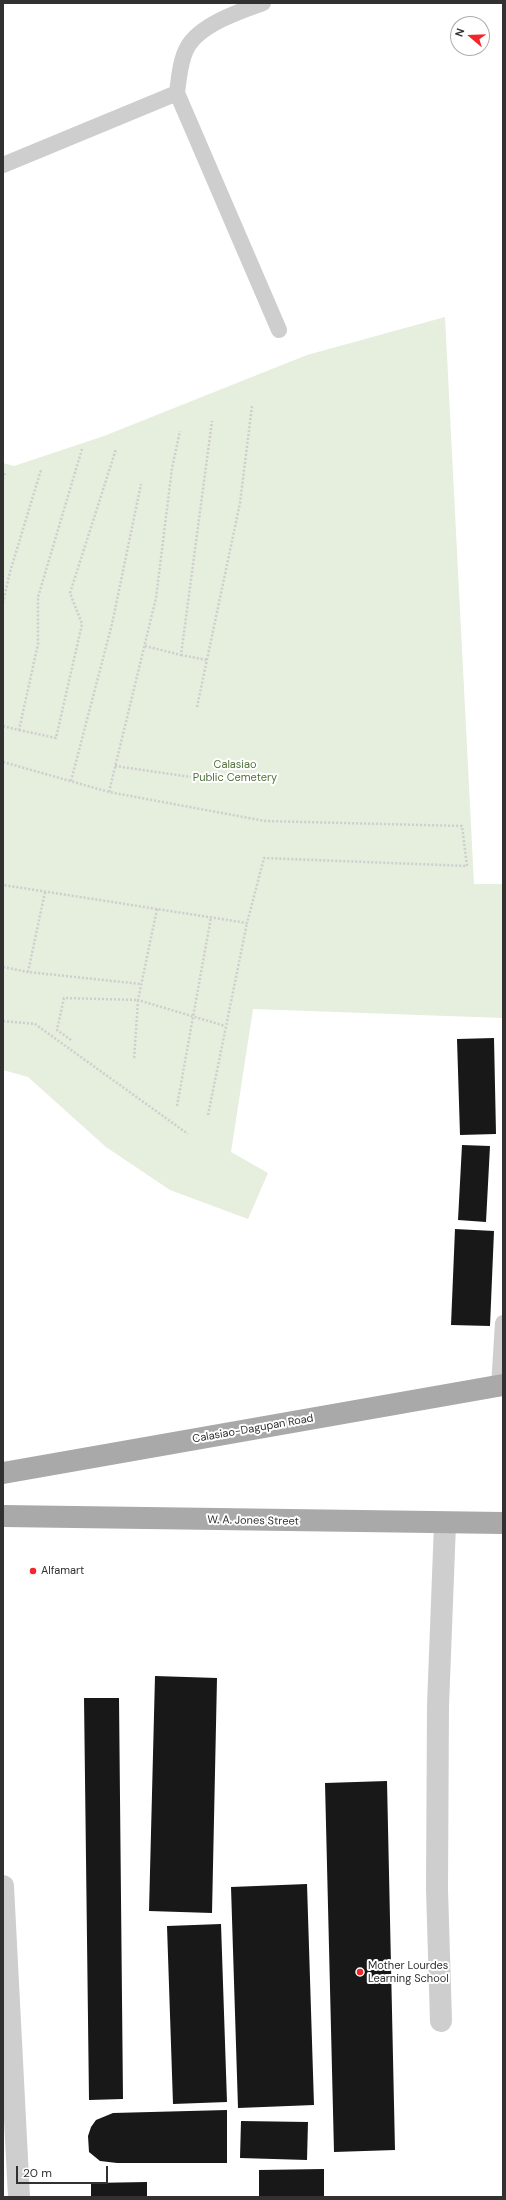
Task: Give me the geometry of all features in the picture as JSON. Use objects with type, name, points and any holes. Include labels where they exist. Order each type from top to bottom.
[{"type":"main road","name":"Calasiao-Dagupan Road","points":[[3,1473],[501,1386]]},
{"type":"main road","name":"W. A. Jones Street","points":[[3,1516],[445,1524],[503,1523]]},
{"type":"street","points":[[441,2021],[437,1889],[438,1706],[445,1524]]},
{"type":"street","points":[[3,1886],[19,2197]]},
{"type":"lane","points":[[262,3],[224,17],[206,29],[187,47],[182,61],[177,93],[279,330]]},
{"type":"lane","points":[[3,165],[177,93]]},
{"type":"lane","points":[[501,1386],[503,1323]]},
{"type":"path","points":[[196,707],[240,503],[252,406]]},
{"type":"path","points":[[181,655],[212,421]]},
{"type":"path","points":[[109,792],[156,598],[172,468],[180,431]]},
{"type":"path","points":[[19,730],[38,644],[38,597],[82,449]]},
{"type":"path","points":[[3,726],[56,738],[82,624],[70,593],[116,449]]},
{"type":"path","points":[[3,603],[10,572],[41,470]]},
{"type":"path","points":[[3,479],[5,473]]},
{"type":"path","points":[[71,781],[112,624],[141,484]]},
{"type":"path","points":[[145,646],[207,660]]},
{"type":"path","points":[[3,762],[109,792],[265,821],[462,826],[467,866],[264,858],[247,923],[208,1115]]},
{"type":"path","points":[[115,766],[191,778]]},
{"type":"path","points":[[3,885],[247,923]]},
{"type":"path","points":[[28,972],[45,892]]},
{"type":"path","points":[[134,1060],[138,1000],[157,909]]},
{"type":"path","points":[[177,1106],[211,917]]},
{"type":"path","points":[[3,967],[28,972],[141,984]]},
{"type":"path","points":[[71,1040],[57,1030],[64,998],[138,1000],[193,1015],[225,1026]]},
{"type":"path","points":[[3,1021],[35,1024],[188,1134]]},
{"type":"green space","name":"Calasiao Public Cemetery","points":[[445,317],[474,884],[503,884],[503,1018],[253,1009],[231,1152],[268,1173],[248,1219],[170,1190],[106,1147],[28,1077],[3,1070],[3,463],[14,466],[104,436],[307,355]]},
{"type":"building","points":[[494,1038],[496,1134],[460,1135],[457,1039]]},
{"type":"building","points":[[462,1145],[490,1146],[486,1222],[458,1220]]},
{"type":"building","points":[[455,1229],[494,1231],[490,1326],[451,1325]]},
{"type":"building","points":[[155,1676],[217,1678],[212,1913],[149,1911]]},
{"type":"building","points":[[84,1698],[119,1698],[123,2099],[89,2100]]},
{"type":"building","name":"Mother Lourdes Learning School","points":[[387,1781],[395,2150],[334,2152],[325,1783]]},
{"type":"building","points":[[307,1884],[314,2105],[238,2108],[231,1887]]},
{"type":"building","points":[[221,1924],[227,2102],[173,2104],[167,1926]]},
{"type":"building","points":[[227,2110],[227,2163],[117,2163],[100,2161],[89,2152],[88,2136],[91,2127],[96,2120],[113,2113]]},
{"type":"building","points":[[241,2121],[308,2122],[307,2160],[240,2158]]},
{"type":"building","points":[[324,2169],[324,2197],[259,2197],[259,2170]]},
{"type":"building","points":[[147,2182],[147,2197],[91,2197],[91,2183]]},
{"type":"place","name":"Alfamart","points":[[33,1571]]},
{"type":"place","name":"Mother Lourdes Learning School","points":[[360,1972]]}]
